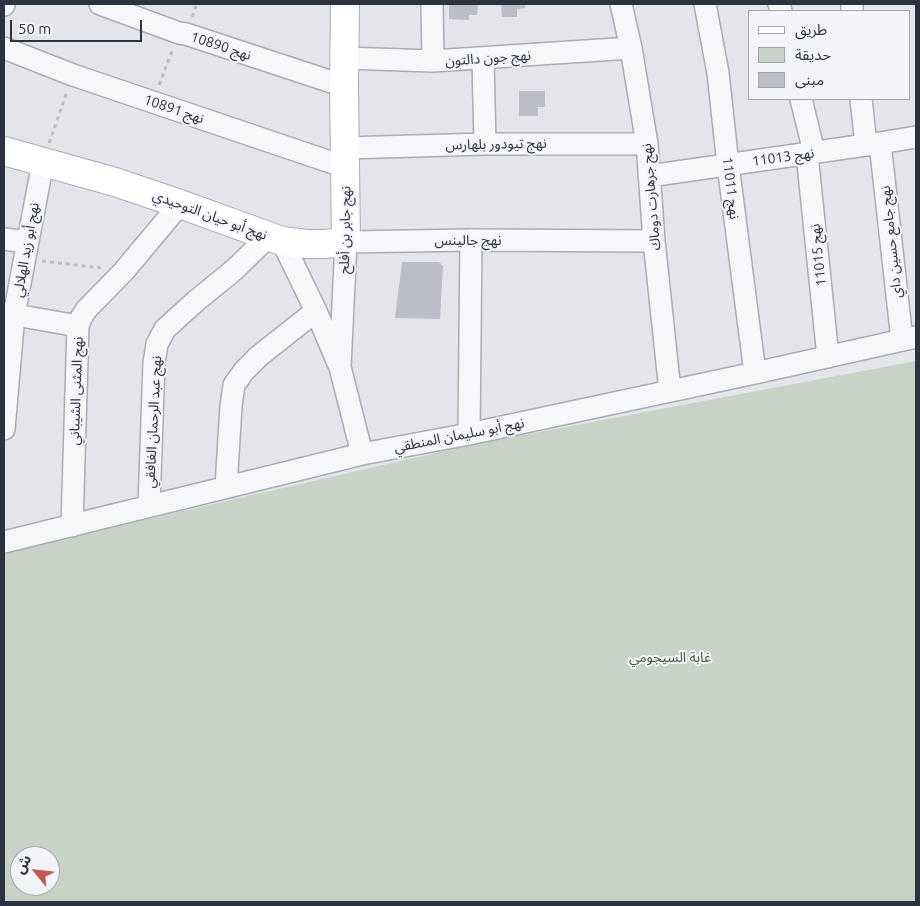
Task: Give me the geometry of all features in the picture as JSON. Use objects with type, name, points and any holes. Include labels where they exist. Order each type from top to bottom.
[{"type":"street","name":"نهج 10890","points":[[100,4],[179,34],[186,34],[344,86]]},
{"type":"street","name":"نهج جابر بن أفلح","points":[[345,4],[346,242],[340,367],[362,454]]},
{"type":"street","points":[[432,4],[433,61]]},
{"type":"street","name":"نهج جرهارت دوماك","points":[[621,4],[631,48],[647,144],[654,240],[670,391]]},
{"type":"street","name":"نهج 11011","points":[[705,4],[718,73],[755,373]]},
{"type":"street","name":"نهج 10891","points":[[4,48],[72,75],[153,102],[345,158]]},
{"type":"street","name":"نهج جون دالتون","points":[[344,58],[433,61],[631,48]]},
{"type":"street","points":[[483,59],[485,144]]},
{"type":"street","name":"نهج 11015","points":[[801,100],[811,153],[828,357]]},
{"type":"street","name":"نهج جامع حسين داي","points":[[862,100],[873,144],[909,338]]},
{"type":"street","name":"نهج 11013","points":[[650,176],[916,137]]},
{"type":"street","name":"نهج تيودور بلهارس","points":[[345,158],[485,144],[647,144]]},
{"type":"street","name":"نهج أبو حيان التوحيدي","points":[[4,151],[115,182],[275,239],[316,311],[340,367]]},
{"type":"street","name":"نهج أبو زيد الهلالي","points":[[4,429],[9,314],[26,250],[43,162]]},
{"type":"street","name":"نهج المثنى الشيباني","points":[[72,526],[78,326],[86,310],[124,271],[180,204]]},
{"type":"street","points":[[4,239],[26,250]]},
{"type":"street","name":"نهج جالينس","points":[[275,239],[307,244],[471,240],[654,240]]},
{"type":"street","name":"نهج عبد الرحمان الغافقي","points":[[149,506],[154,363],[157,344],[165,329],[196,301],[275,239]]},
{"type":"street","points":[[469,434],[471,240]]},
{"type":"street","points":[[226,488],[234,385],[244,371],[259,356],[316,311]]},
{"type":"street","points":[[9,314],[78,326]]},
{"type":"street","name":"نهج أبو سليمان المنطقي","points":[[4,542],[362,454],[469,434],[909,338]]},
{"type":"path","points":[[153,102],[179,34]]},
{"type":"path","points":[[43,162],[72,75]]},
{"type":"path","points":[[26,250],[124,271]]},
{"type":"green space","name":"غابة السيجومي","points":[[916,361],[916,902],[4,902],[4,552],[470,445]]},
{"type":"building","points":[[449,4],[478,4],[477,15],[469,15],[469,20],[449,19]]},
{"type":"building","points":[[501,4],[525,4],[525,8],[517,9],[517,17],[502,17]]},
{"type":"building","points":[[519,91],[545,91],[545,107],[538,107],[538,116],[519,116]]},
{"type":"building","points":[[402,262],[439,262],[443,266],[440,319],[395,318]]}]
